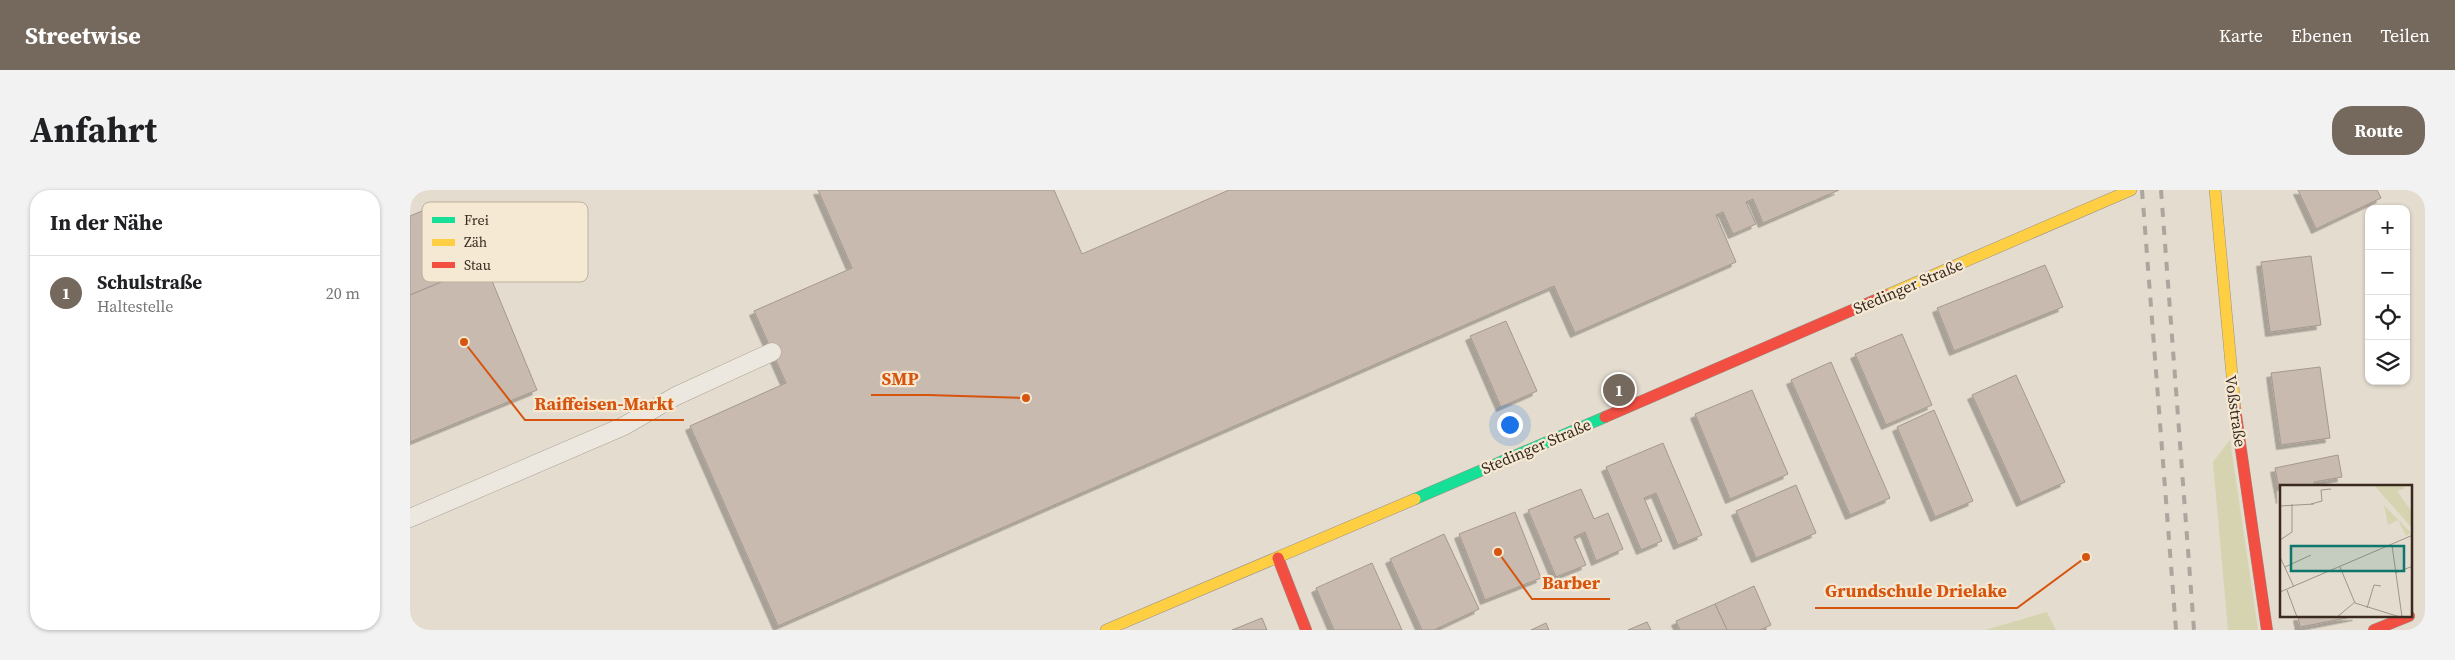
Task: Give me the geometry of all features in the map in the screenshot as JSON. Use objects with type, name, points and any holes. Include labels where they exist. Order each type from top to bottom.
[{"type":"main road","name":"Stedinger Straße","points":[[1106,630],[1278,558],[2131,190]]},
{"type":"main road","name":"Voßstraße","points":[[2215,190],[2231,379],[2267,630]]},
{"type":"main road","points":[[1278,558],[1306,630]]},
{"type":"main road","points":[[2374,630],[2404,618]]},
{"type":"lane","points":[[410,518],[624,426],[676,396],[772,352]]},
{"type":"shaded area","points":[[2230,440],[2258,630],[2228,630],[2213,462]]},
{"type":"shaded area","points":[[2047,612],[2056,630],[1985,630]]},
{"type":"building","points":[[818,190],[1054,190],[1082,254],[1229,190],[1839,190],[1763,223],[1753,199],[1746,202],[1756,224],[1733,234],[1723,212],[1716,215],[1736,262],[1575,333],[1554,286],[778,626],[690,426],[786,383],[754,311],[852,268]]},
{"type":"building","points":[[2298,190],[2377,190],[2381,198],[2316,229]]},
{"type":"building","points":[[422,211],[422,282],[441,282],[410,295],[410,216]]},
{"type":"building","points":[[2311,256],[2321,325],[2270,332],[2261,262]]},
{"type":"building","points":[[2045,265],[2063,307],[1954,351],[1937,308]]},
{"type":"building","points":[[441,282],[492,282],[537,390],[410,442],[410,295]]},
{"type":"building","points":[[1506,321],[1537,391],[1501,407],[1470,336]]},
{"type":"building","points":[[1902,334],[1932,405],[1886,425],[1855,354]]},
{"type":"building","points":[[1831,362],[1890,498],[1850,515],[1791,380]]},
{"type":"building","points":[[2320,367],[2330,438],[2281,445],[2271,373]]},
{"type":"building","points":[[2016,375],[2065,482],[2021,502],[1972,395]]},
{"type":"building","points":[[1752,390],[1788,474],[1730,499],[1695,414]]},
{"type":"building","points":[[1934,410],[1973,501],[1935,517],[1897,427]]},
{"type":"building","points":[[1663,443],[1702,535],[1678,545],[1656,493],[1644,498],[1662,541],[1641,550],[1606,467]]},
{"type":"building","points":[[2338,455],[2342,477],[2314,482],[2314,485],[2280,485],[2280,494],[2275,468]]},
{"type":"building","points":[[1796,485],[1816,533],[1756,558],[1736,511]]},
{"type":"building","points":[[1581,489],[1594,519],[1608,513],[1623,549],[1596,561],[1585,532],[1574,537],[1586,565],[1556,577],[1528,510]]},
{"type":"building","points":[[1515,512],[1541,578],[1485,600],[1459,534]]},
{"type":"building","points":[[1444,534],[1479,609],[1434,630],[1422,630],[1390,559]]},
{"type":"building","points":[[1372,563],[1402,630],[1334,630],[1316,588]]},
{"type":"building","points":[[1754,586],[1771,625],[1760,630],[1727,630],[1715,604]]},
{"type":"building","points":[[1715,604],[1727,630],[1680,630],[1676,621]]},
{"type":"building","points":[[1262,618],[1267,630],[1232,630]]},
{"type":"building","points":[[2298,618],[2347,618],[2300,627]]},
{"type":"building","points":[[1647,622],[1651,630],[1628,630]]},
{"type":"building","points":[[1546,623],[1549,630],[1531,630]]},
{"type":"railway","points":[[2142,190],[2176,630]]},
{"type":"railway","points":[[2161,190],[2194,630]]},
{"type":"traffic: fast","points":[[1415,499],[1605,417]]},
{"type":"traffic: slow","points":[[1887,295],[2131,190]]},
{"type":"traffic: slow","points":[[2215,190],[2235,408]]},
{"type":"traffic: slow","points":[[1106,630],[1415,499]]},
{"type":"traffic: jam","points":[[1605,417],[1887,295]]},
{"type":"traffic: jam","points":[[2235,408],[2267,630]]},
{"type":"traffic: jam","points":[[1278,558],[1306,630]]},
{"type":"traffic: jam","points":[[2374,630],[2404,618]]},
{"type":"place","name":"Raiffeisen-Markt","points":[[464,342]]},
{"type":"place","name":"Schulstraße","points":[[1619,390]]},
{"type":"place","name":"SMP","points":[[1026,398]]},
{"type":"place","name":"Barber","points":[[1498,552]]},
{"type":"place","name":"Grundschule Drielake","points":[[2086,557]]}]
